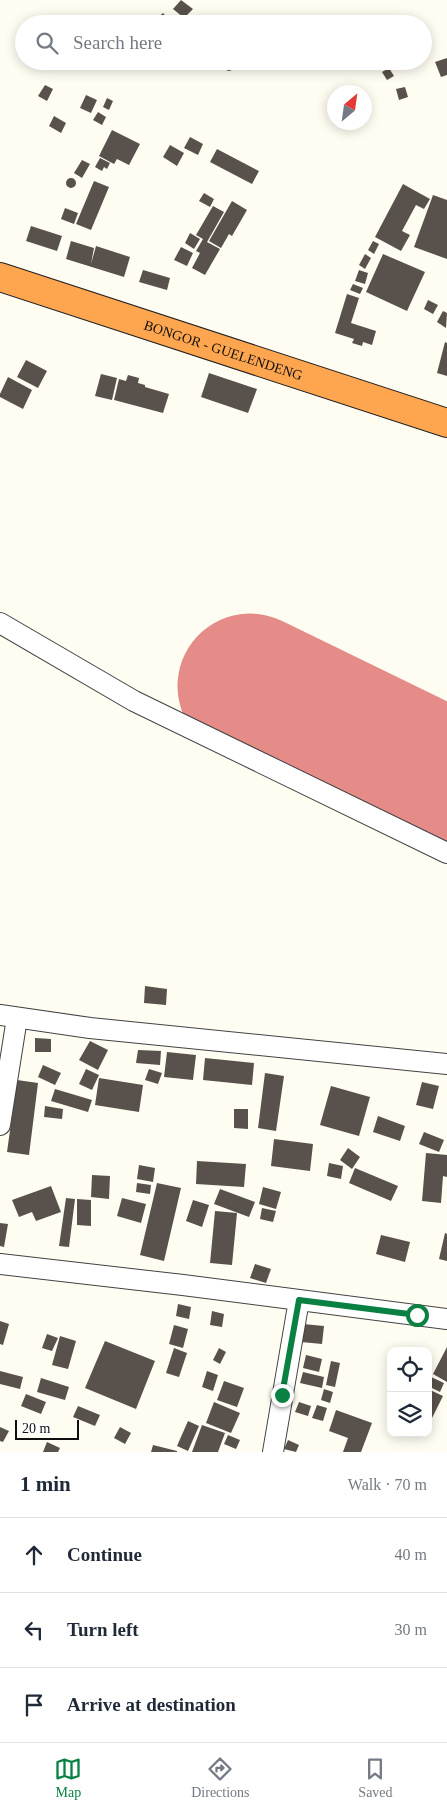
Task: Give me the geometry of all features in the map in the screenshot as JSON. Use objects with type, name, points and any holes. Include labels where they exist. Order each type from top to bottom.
[{"type":"highway","name":"BONGOR - GUELENDENG","points":[[0,277],[447,423]]},
{"type":"street","points":[[0,623],[134,701],[447,854]]},
{"type":"street","points":[[0,1126],[8,1016],[90,1028],[447,1064]]},
{"type":"street","points":[[0,1264],[447,1319]]},
{"type":"street","points":[[272,1452],[299,1300]]},
{"type":"building","points":[[181,0],[193,9],[187,15],[180,15],[173,9]]},
{"type":"building","points":[[447,58],[447,75],[441,77],[435,62]]},
{"type":"building","points":[[390,70],[394,76],[387,80],[382,72]]},
{"type":"building","points":[[45,85],[53,89],[47,101],[38,96]]},
{"type":"building","points":[[405,87],[408,97],[399,100],[396,89]]},
{"type":"building","points":[[86,95],[97,100],[91,113],[80,108]]},
{"type":"building","points":[[107,98],[113,101],[109,110],[103,107]]},
{"type":"building","points":[[98,112],[106,117],[102,125],[93,120]]},
{"type":"building","points":[[54,116],[66,123],[61,133],[49,126]]},
{"type":"building","points":[[112,130],[140,144],[129,165],[117,159],[114,164],[99,156]]},
{"type":"building","points":[[190,137],[203,144],[198,155],[184,148]]},
{"type":"building","points":[[170,145],[184,153],[177,166],[163,157]]},
{"type":"building","points":[[217,149],[259,171],[252,184],[210,162]]},
{"type":"building","points":[[100,158],[110,163],[107,169],[104,167],[102,171],[95,167]]},
{"type":"building","points":[[82,160],[90,164],[82,178],[74,173]]},
{"type":"building","points":[[69,178],[73,178],[76,183],[75,187],[69,188],[66,185],[66,181]]},
{"type":"building","points":[[94,181],[109,187],[91,230],[76,224]]},
{"type":"building","points":[[403,184],[430,199],[424,209],[416,205],[402,231],[410,235],[401,251],[375,237]]},
{"type":"building","points":[[204,193],[214,199],[210,207],[199,201]]},
{"type":"building","points":[[433,195],[447,200],[447,259],[414,247]]},
{"type":"building","points":[[232,201],[247,210],[232,236],[229,234],[221,248],[209,241]]},
{"type":"building","points":[[213,206],[224,212],[207,242],[220,249],[205,275],[192,268],[200,253],[196,251],[203,239],[196,235]]},
{"type":"building","points":[[65,208],[78,213],[74,224],[61,219]]},
{"type":"building","points":[[31,226],[62,236],[57,251],[26,241]]},
{"type":"building","points":[[190,233],[200,239],[194,249],[185,243]]},
{"type":"building","points":[[71,241],[94,248],[91,264],[96,246],[130,257],[124,277],[66,259]]},
{"type":"building","points":[[373,241],[379,244],[374,254],[368,250]]},
{"type":"building","points":[[181,247],[193,253],[187,266],[174,260]]},
{"type":"building","points":[[365,254],[371,258],[365,269],[359,265]]},
{"type":"building","points":[[383,254],[425,272],[407,311],[366,292]]},
{"type":"building","points":[[143,270],[170,278],[167,290],[139,282]]},
{"type":"building","points":[[359,270],[368,273],[365,284],[355,281]]},
{"type":"building","points":[[353,284],[363,288],[360,294],[350,290]]},
{"type":"building","points":[[347,294],[359,298],[351,323],[376,331],[372,345],[363,342],[362,346],[352,343],[354,339],[335,333]]},
{"type":"building","points":[[428,300],[438,305],[433,314],[424,309]]},
{"type":"building","points":[[443,311],[447,313],[446,328],[437,322]]},
{"type":"building","points":[[445,342],[447,343],[447,376],[437,373]]},
{"type":"building","points":[[26,360],[47,371],[38,388],[17,377]]},
{"type":"building","points":[[209,373],[257,389],[248,413],[201,397]]},
{"type":"building","points":[[101,374],[117,378],[112,400],[95,396]]},
{"type":"building","points":[[128,375],[139,378],[138,383],[145,385],[145,387],[169,394],[163,413],[114,400],[119,379],[126,381]]},
{"type":"building","points":[[8,377],[32,390],[23,409],[0,397]]},
{"type":"building","points":[[145,986],[167,989],[166,1005],[144,1003]]},
{"type":"building","points":[[35,1038],[51,1039],[51,1052],[35,1052]]},
{"type":"building","points":[[90,1041],[108,1050],[98,1070],[79,1060]]},
{"type":"building","points":[[138,1050],[161,1051],[160,1065],[136,1063]]},
{"type":"building","points":[[167,1052],[196,1055],[193,1080],[164,1077]]},
{"type":"building","points":[[205,1058],[254,1063],[252,1085],[203,1080]]},
{"type":"building","points":[[43,1065],[61,1073],[55,1085],[38,1077]]},
{"type":"building","points":[[86,1069],[99,1075],[92,1090],[79,1084]]},
{"type":"building","points":[[149,1069],[162,1073],[158,1084],[145,1080]]},
{"type":"building","points":[[265,1073],[284,1076],[276,1131],[258,1128]]},
{"type":"building","points":[[99,1078],[143,1085],[139,1112],[95,1105]]},
{"type":"building","points":[[17,1080],[38,1083],[29,1155],[7,1152]]},
{"type":"building","points":[[422,1082],[439,1086],[433,1109],[416,1105]]},
{"type":"building","points":[[331,1086],[370,1097],[359,1136],[320,1125]]},
{"type":"building","points":[[55,1089],[92,1100],[88,1112],[51,1101]]},
{"type":"building","points":[[45,1106],[63,1109],[62,1119],[44,1117]]},
{"type":"building","points":[[234,1109],[248,1109],[248,1129],[234,1128]]},
{"type":"building","points":[[378,1116],[405,1126],[400,1141],[373,1132]]},
{"type":"building","points":[[424,1132],[444,1140],[439,1152],[419,1144]]},
{"type":"building","points":[[274,1139],[313,1144],[310,1171],[271,1166]]},
{"type":"building","points":[[348,1148],[360,1157],[352,1169],[340,1160]]},
{"type":"building","points":[[426,1153],[447,1155],[447,1177],[443,1176],[441,1203],[422,1201]]},
{"type":"building","points":[[197,1161],[246,1164],[244,1187],[196,1184]]},
{"type":"building","points":[[329,1163],[343,1166],[341,1179],[327,1176]]},
{"type":"building","points":[[139,1165],[155,1168],[153,1182],[137,1179]]},
{"type":"building","points":[[355,1168],[398,1186],[391,1201],[349,1183]]},
{"type":"building","points":[[92,1175],[110,1176],[109,1199],[91,1197]]},
{"type":"building","points":[[137,1183],[151,1185],[150,1194],[136,1192]]},
{"type":"building","points":[[157,1183],[181,1188],[164,1261],[140,1255]]},
{"type":"building","points":[[51,1186],[61,1212],[36,1221],[32,1212],[19,1217],[12,1200]]},
{"type":"building","points":[[263,1187],[281,1192],[276,1209],[259,1204]]},
{"type":"building","points":[[220,1189],[255,1202],[249,1217],[214,1204]]},
{"type":"building","points":[[66,1198],[75,1199],[69,1247],[59,1246]]},
{"type":"building","points":[[122,1198],[146,1204],[141,1223],[117,1216]]},
{"type":"building","points":[[77,1199],[91,1200],[91,1226],[77,1225]]},
{"type":"building","points":[[193,1200],[209,1205],[202,1227],[186,1221]]},
{"type":"building","points":[[262,1208],[276,1211],[273,1222],[260,1219]]},
{"type":"building","points":[[215,1211],[237,1213],[232,1265],[210,1263]]},
{"type":"building","points":[[0,1223],[8,1224],[4,1247],[0,1246]]},
{"type":"building","points":[[445,1233],[447,1234],[447,1261],[439,1259]]},
{"type":"building","points":[[381,1235],[410,1242],[405,1262],[376,1254]]},
{"type":"building","points":[[255,1264],[271,1269],[266,1283],[250,1278]]},
{"type":"building","points":[[178,1304],[191,1307],[189,1319],[176,1316]]},
{"type":"building","points":[[212,1311],[224,1314],[222,1327],[210,1325]]},
{"type":"building","points":[[0,1321],[9,1324],[3,1345],[0,1344]]},
{"type":"building","points":[[303,1324],[324,1326],[322,1344],[301,1342]]},
{"type":"building","points":[[174,1325],[188,1329],[183,1348],[169,1344]]},
{"type":"building","points":[[47,1334],[58,1338],[52,1351],[42,1348]]},
{"type":"building","points":[[60,1336],[76,1341],[68,1369],[52,1365]]},
{"type":"building","points":[[105,1341],[155,1361],[136,1409],[85,1388]]},
{"type":"building","points":[[447,1347],[447,1382],[433,1374]]},
{"type":"building","points":[[174,1348],[187,1353],[179,1377],[166,1373]]},
{"type":"building","points":[[219,1348],[226,1352],[220,1364],[213,1360]]},
{"type":"building","points":[[306,1355],[322,1359],[319,1372],[303,1368]]},
{"type":"building","points":[[331,1361],[340,1363],[335,1387],[326,1385]]},
{"type":"building","points":[[0,1371],[23,1377],[20,1389],[0,1384]]},
{"type":"building","points":[[207,1371],[218,1375],[213,1391],[202,1387]]},
{"type":"building","points":[[303,1372],[324,1377],[322,1388],[300,1383]]},
{"type":"building","points":[[432,1377],[444,1383],[440,1392],[432,1388]]},
{"type":"building","points":[[41,1378],[69,1387],[65,1400],[37,1392]]},
{"type":"building","points":[[224,1381],[244,1388],[237,1407],[217,1400]]},
{"type":"building","points":[[324,1389],[333,1392],[330,1403],[321,1400]]},
{"type":"building","points":[[432,1391],[443,1396],[432,1418]]},
{"type":"building","points":[[26,1394],[46,1402],[41,1414],[21,1406]]},
{"type":"building","points":[[214,1402],[240,1413],[231,1433],[206,1423]]},
{"type":"building","points":[[299,1402],[311,1406],[308,1416],[295,1412]]},
{"type":"building","points":[[317,1405],[327,1408],[323,1421],[312,1418]]},
{"type":"building","points":[[78,1406],[100,1415],[95,1426],[73,1417]]},
{"type":"building","points":[[336,1410],[372,1423],[361,1452],[343,1452],[348,1438],[329,1431]]},
{"type":"building","points":[[188,1421],[199,1426],[188,1451],[177,1446]]},
{"type":"building","points":[[202,1425],[225,1433],[218,1452],[192,1452]]},
{"type":"building","points":[[0,1427],[9,1431],[3,1442],[0,1441]]},
{"type":"building","points":[[120,1427],[131,1433],[125,1444],[114,1438]]},
{"type":"building","points":[[228,1435],[240,1440],[236,1449],[224,1444]]},
{"type":"building","points":[[288,1440],[299,1445],[296,1452],[284,1449]]},
{"type":"building","points":[[47,1442],[60,1448],[58,1452],[43,1452]]},
{"type":"building","points":[[153,1445],[177,1451],[177,1452],[151,1452]]},
{"type":"runway","points":[[250,686],[447,782]]},
{"type":"route","points":[[282,1395],[299,1300],[417,1315]]}]
